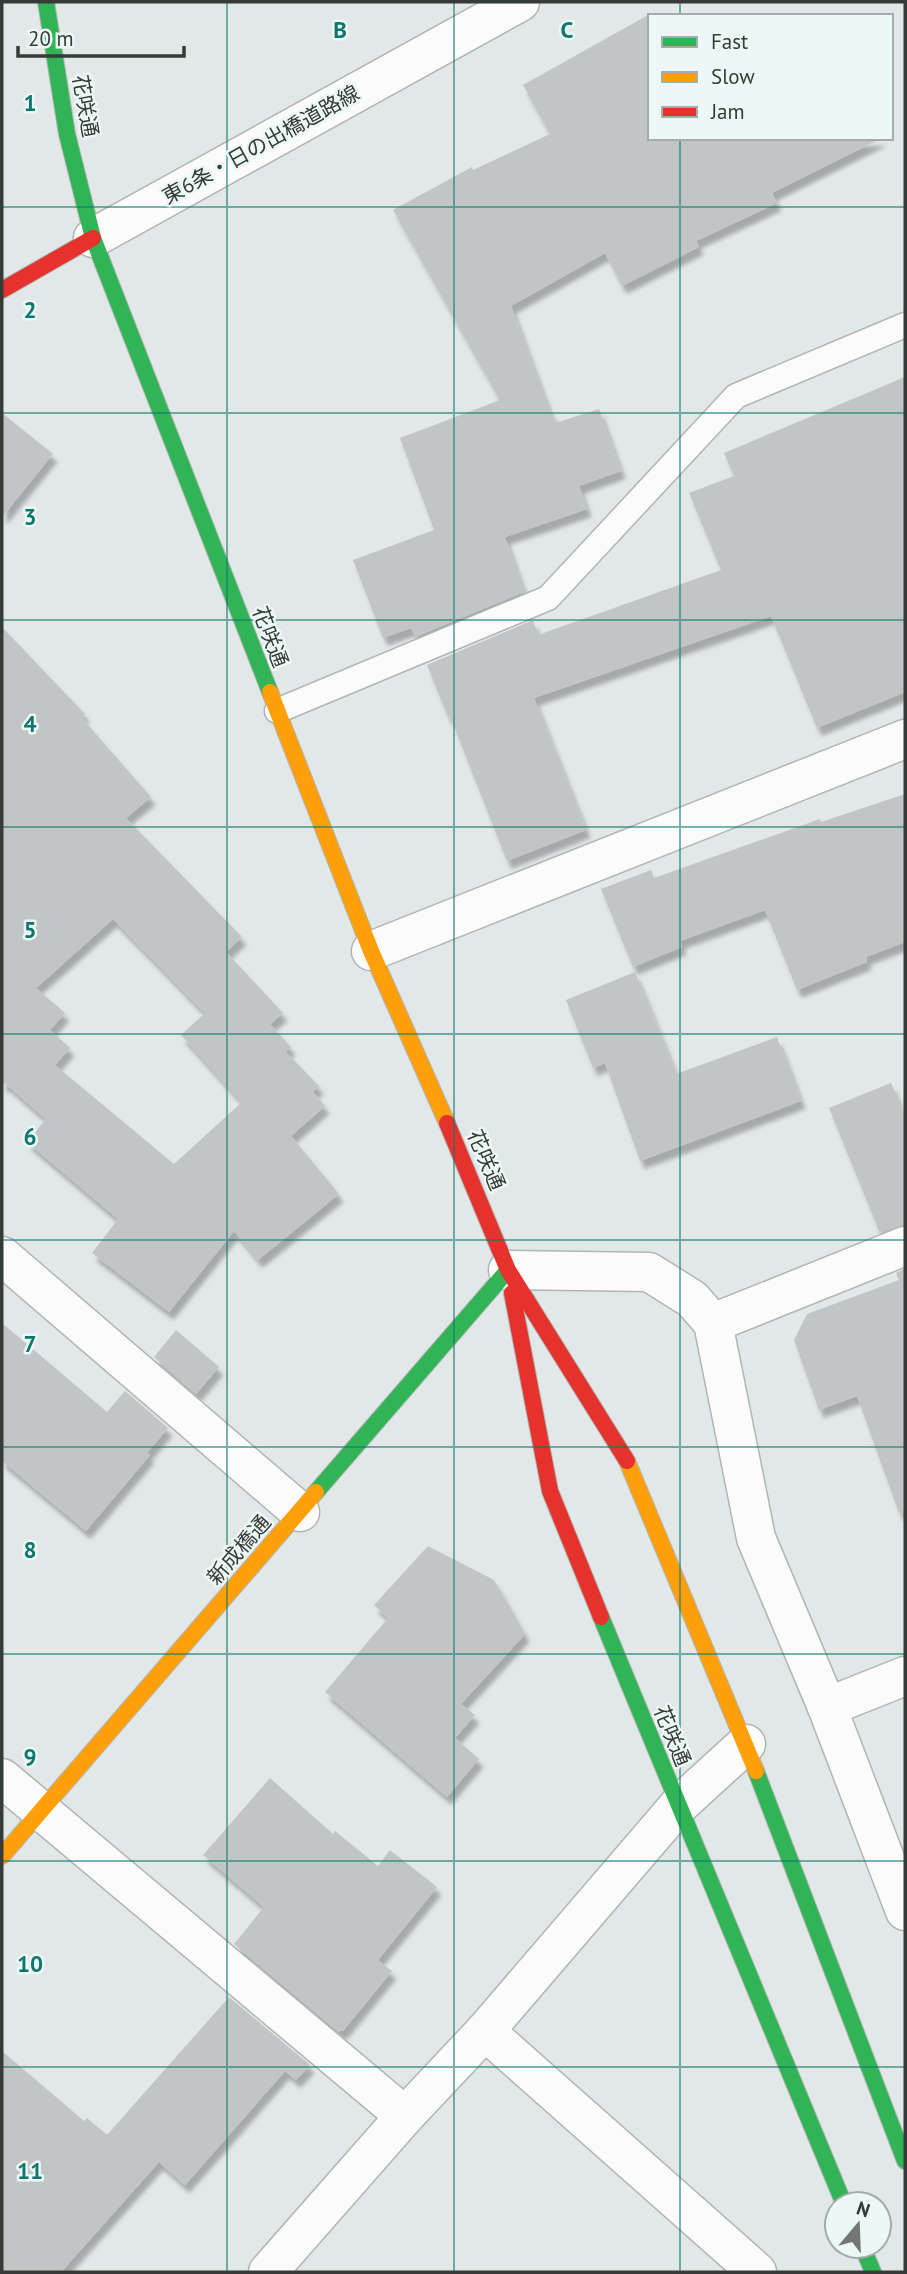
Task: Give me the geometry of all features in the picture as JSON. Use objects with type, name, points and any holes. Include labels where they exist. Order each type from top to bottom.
[{"type":"street","name":"花咲通","points":[[46,2],[67,134],[93,238],[371,951],[459,1149],[508,1270],[627,1460],[746,1744],[905,2161]]},
{"type":"street","name":"東6条・日の出橋道路線","points":[[2,290],[520,2]]},
{"type":"street","points":[[371,951],[905,739]]},
{"type":"street","points":[[713,1323],[905,1246]]},
{"type":"street","points":[[2,1256],[300,1512]]},
{"type":"street","name":"花咲通","points":[[508,1270],[550,1491],[838,2190]]},
{"type":"street","points":[[508,1270],[649,1272],[692,1299],[713,1323],[756,1538],[827,1707],[905,1911]]},
{"type":"street","name":"新成橋通","points":[[2,1856],[508,1270]]},
{"type":"street","points":[[827,1707],[905,1676]]},
{"type":"street","points":[[268,2272],[405,2116],[485,2031],[678,1806],[746,1744]]},
{"type":"street","points":[[2,1778],[405,2116]]},
{"type":"street","points":[[485,2031],[758,2272]]},
{"type":"lane","points":[[277,711],[548,598],[736,396],[905,325]]},
{"type":"building","points":[[648,15],[648,140],[878,140],[772,193],[777,203],[696,241],[699,247],[622,286],[605,253],[511,306],[556,423],[599,409],[621,471],[579,486],[587,509],[505,537],[524,592],[415,637],[411,628],[383,638],[353,560],[434,530],[400,438],[500,400],[393,210],[472,167],[473,170],[550,134],[523,85]]},
{"type":"building","points":[[905,377],[905,692],[817,728],[771,616],[534,698],[586,830],[507,861],[427,665],[533,620],[538,635],[721,570],[689,493],[734,476],[724,453]]},
{"type":"building","points":[[2,413],[53,454],[2,517]]},
{"type":"building","points":[[2,627],[85,714],[81,717],[151,797],[126,818],[242,937],[226,952],[283,1013],[270,1024],[291,1047],[286,1052],[319,1086],[313,1092],[325,1106],[291,1136],[339,1194],[258,1260],[234,1231],[169,1312],[92,1253],[118,1219],[27,1142],[46,1119],[5,1083],[2,1087]],"holes":[[[113,919],[205,1013],[181,1035],[242,1102],[174,1164],[55,1065],[70,1048],[50,1030],[65,1013],[36,988]]]},
{"type":"building","points":[[905,794],[905,942],[866,957],[867,962],[797,990],[765,910],[680,941],[682,947],[633,967],[601,889],[651,870],[654,878],[820,819],[821,822]]},
{"type":"building","points":[[635,972],[676,1074],[777,1037],[801,1101],[640,1161],[605,1063],[593,1068],[566,1000]]},
{"type":"building","points":[[891,1083],[905,1118],[905,1225],[880,1233],[829,1108]]},
{"type":"building","points":[[905,1269],[905,1512],[899,1513],[857,1396],[819,1410],[794,1340],[807,1314],[899,1280],[896,1273]]},
{"type":"building","points":[[2,1323],[107,1412],[125,1391],[168,1428],[147,1453],[150,1455],[86,1531],[2,1461]]},
{"type":"building","points":[[176,1330],[219,1367],[196,1394],[154,1357]]},
{"type":"building","points":[[428,1546],[494,1580],[525,1634],[461,1704],[475,1715],[455,1738],[479,1759],[447,1797],[325,1692],[388,1618],[374,1605]]},
{"type":"building","points":[[270,1778],[333,1834],[335,1831],[378,1866],[390,1850],[437,1887],[378,1960],[392,1971],[343,2031],[339,2032],[234,1944],[264,1907],[203,1855]]},
{"type":"building","points":[[229,1997],[310,2065],[296,2080],[285,2071],[185,2185],[159,2162],[61,2272],[2,2272],[2,2051],[84,2121],[87,2118],[107,2135]]},
{"type":"traffic: fast","points":[[46,2],[67,134],[93,238],[270,692]]},
{"type":"traffic: fast","points":[[316,1492],[508,1270]]},
{"type":"traffic: fast","points":[[601,1617],[838,2190]]},
{"type":"traffic: fast","points":[[756,1771],[905,2161]]},
{"type":"traffic: fast","points":[[868,2260],[873,2272]]},
{"type":"traffic: slow","points":[[270,692],[371,951],[447,1123]]},
{"type":"traffic: slow","points":[[627,1461],[756,1771]]},
{"type":"traffic: slow","points":[[2,1856],[316,1492]]},
{"type":"traffic: jam","points":[[2,290],[93,238]]},
{"type":"traffic: jam","points":[[447,1123],[508,1270],[627,1461]]},
{"type":"traffic: jam","points":[[512,1293],[550,1491],[601,1617]]}]
